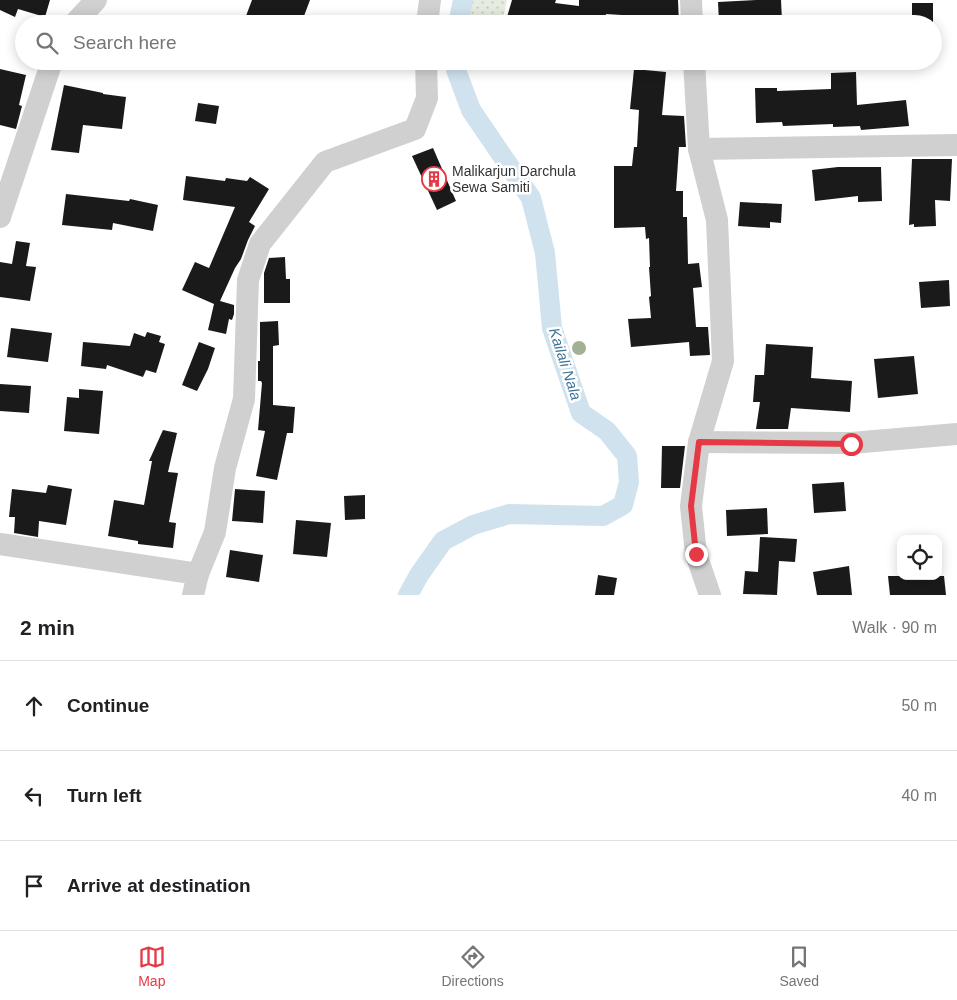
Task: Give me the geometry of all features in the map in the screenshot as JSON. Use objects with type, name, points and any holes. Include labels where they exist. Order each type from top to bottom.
[{"type":"street","points":[[82,15],[96,0]]},
{"type":"street","points":[[428,15],[430,0]]},
{"type":"street","points":[[691,0],[692,15]]},
{"type":"street","points":[[0,217],[49,70]]},
{"type":"street","points":[[0,544],[195,584],[215,532],[225,468],[244,399],[248,280],[260,244],[325,162],[415,129],[428,98],[426,70]]},
{"type":"street","points":[[695,70],[699,149],[717,220],[723,361],[699,442],[691,506],[696,554],[710,595]]},
{"type":"street","points":[[699,149],[957,145]]},
{"type":"street","points":[[699,442],[851,444],[957,434]]},
{"type":"shaded area","points":[[467,0],[507,0],[504,15],[465,15]]},
{"type":"building","points":[[0,0],[50,0],[46,15],[38,15],[18,9],[15,17],[0,10]]},
{"type":"building","points":[[252,0],[310,0],[304,15],[246,15]]},
{"type":"building","points":[[512,0],[556,0],[555,3],[579,6],[579,0],[678,0],[679,15],[508,15]]},
{"type":"building","points":[[781,0],[782,15],[719,15],[718,2]]},
{"type":"building","points":[[912,3],[933,3],[933,15],[912,15]]},
{"type":"building","points":[[0,69],[26,75],[19,105],[22,106],[16,129],[0,125]]},
{"type":"building","points":[[634,70],[666,72],[662,115],[684,116],[686,147],[679,147],[676,191],[683,191],[683,217],[687,217],[688,264],[699,263],[702,287],[693,288],[696,327],[708,327],[710,355],[690,356],[689,342],[631,347],[628,319],[651,318],[649,297],[651,296],[649,238],[646,239],[645,227],[614,228],[614,166],[632,166],[634,147],[637,147],[639,110],[630,109]]},
{"type":"building","points":[[856,72],[857,105],[906,100],[909,126],[861,130],[860,126],[833,127],[833,124],[783,126],[782,122],[756,123],[755,88],[777,88],[777,91],[831,89],[831,73]]},
{"type":"building","points":[[64,85],[126,97],[122,129],[83,125],[79,153],[51,150]]},
{"type":"building","points":[[198,103],[219,106],[216,124],[195,121]]},
{"type":"building","name":"Malikarjun Darchula Sewa Samiti","points":[[433,148],[456,201],[437,210],[412,156]]},
{"type":"building","points":[[912,159],[952,159],[950,201],[935,200],[936,226],[914,227],[914,224],[909,225]]},
{"type":"building","points":[[838,167],[881,167],[882,201],[858,202],[858,196],[815,201],[812,170]]},
{"type":"building","points":[[186,176],[225,181],[226,178],[247,181],[250,177],[269,189],[249,222],[255,226],[220,301],[234,305],[234,314],[232,320],[229,319],[226,334],[208,330],[214,304],[182,290],[195,262],[209,268],[235,207],[183,200]]},
{"type":"building","points":[[66,194],[129,201],[130,199],[158,205],[153,231],[113,223],[112,230],[62,225]]},
{"type":"building","points":[[740,202],[782,204],[781,223],[770,222],[770,228],[738,226]]},
{"type":"building","points":[[16,241],[30,243],[26,266],[36,267],[30,301],[0,297],[0,262],[12,264]]},
{"type":"building","points":[[285,257],[286,279],[290,279],[290,303],[264,303],[264,273],[269,258]]},
{"type":"building","points":[[949,280],[950,306],[921,308],[919,282]]},
{"type":"building","points":[[278,321],[279,345],[273,346],[273,405],[295,407],[293,433],[287,433],[277,480],[256,476],[265,431],[258,430],[262,383],[258,381],[260,322]]},
{"type":"building","points":[[11,328],[52,333],[48,362],[7,357]]},
{"type":"building","points":[[147,332],[161,336],[159,342],[165,344],[156,373],[146,370],[143,377],[107,365],[106,369],[81,366],[83,342],[130,346],[134,333],[145,337]]},
{"type":"building","points":[[199,342],[215,348],[208,369],[197,391],[182,385]]},
{"type":"building","points":[[766,344],[813,347],[811,378],[852,381],[850,412],[791,408],[788,429],[756,429],[760,402],[753,402],[755,375],[764,375]]},
{"type":"building","points":[[914,356],[918,394],[878,398],[874,359]]},
{"type":"building","points":[[0,384],[31,386],[29,413],[0,411]]},
{"type":"building","points":[[79,389],[103,391],[99,434],[64,431],[67,397],[79,398]]},
{"type":"building","points":[[163,430],[177,433],[168,472],[178,473],[169,522],[176,523],[173,548],[138,544],[138,541],[108,536],[114,500],[144,505],[152,461],[149,461]]},
{"type":"building","points":[[662,446],[685,446],[680,488],[661,488]]},
{"type":"building","points":[[844,482],[846,511],[814,513],[812,484]]},
{"type":"building","points":[[48,485],[72,489],[66,525],[39,521],[38,537],[14,533],[15,517],[9,517],[12,489],[46,493]]},
{"type":"building","points":[[235,489],[265,491],[263,523],[232,521]]},
{"type":"building","points":[[365,495],[365,519],[345,520],[344,496]]},
{"type":"building","points":[[767,508],[768,534],[727,536],[726,510]]},
{"type":"building","points":[[296,520],[331,523],[327,557],[293,554]]},
{"type":"building","points":[[760,537],[797,539],[795,562],[779,561],[777,595],[743,594],[745,571],[758,572]]},
{"type":"building","points":[[230,550],[263,555],[259,582],[226,577]]},
{"type":"building","points":[[849,566],[852,595],[817,595],[813,572]]},
{"type":"building","points":[[598,575],[617,578],[614,595],[595,595]]},
{"type":"building","points":[[888,576],[897,576],[897,580],[942,580],[942,576],[944,576],[946,595],[890,595]]},
{"type":"waterway","name":"Kailali Nala","points":[[460,15],[463,0]]},
{"type":"waterway","name":"Kailali Nala","points":[[408,595],[419,575],[443,541],[473,525],[509,514],[603,516],[623,505],[629,482],[627,456],[607,431],[581,413],[552,328],[545,253],[531,198],[471,110],[456,70]]},
{"type":"place","name":"Malikarjun Darchula Sewa Samiti","points":[[434,179]]},
{"type":"route","points":[[696,554],[691,506],[699,442],[851,444]]}]
